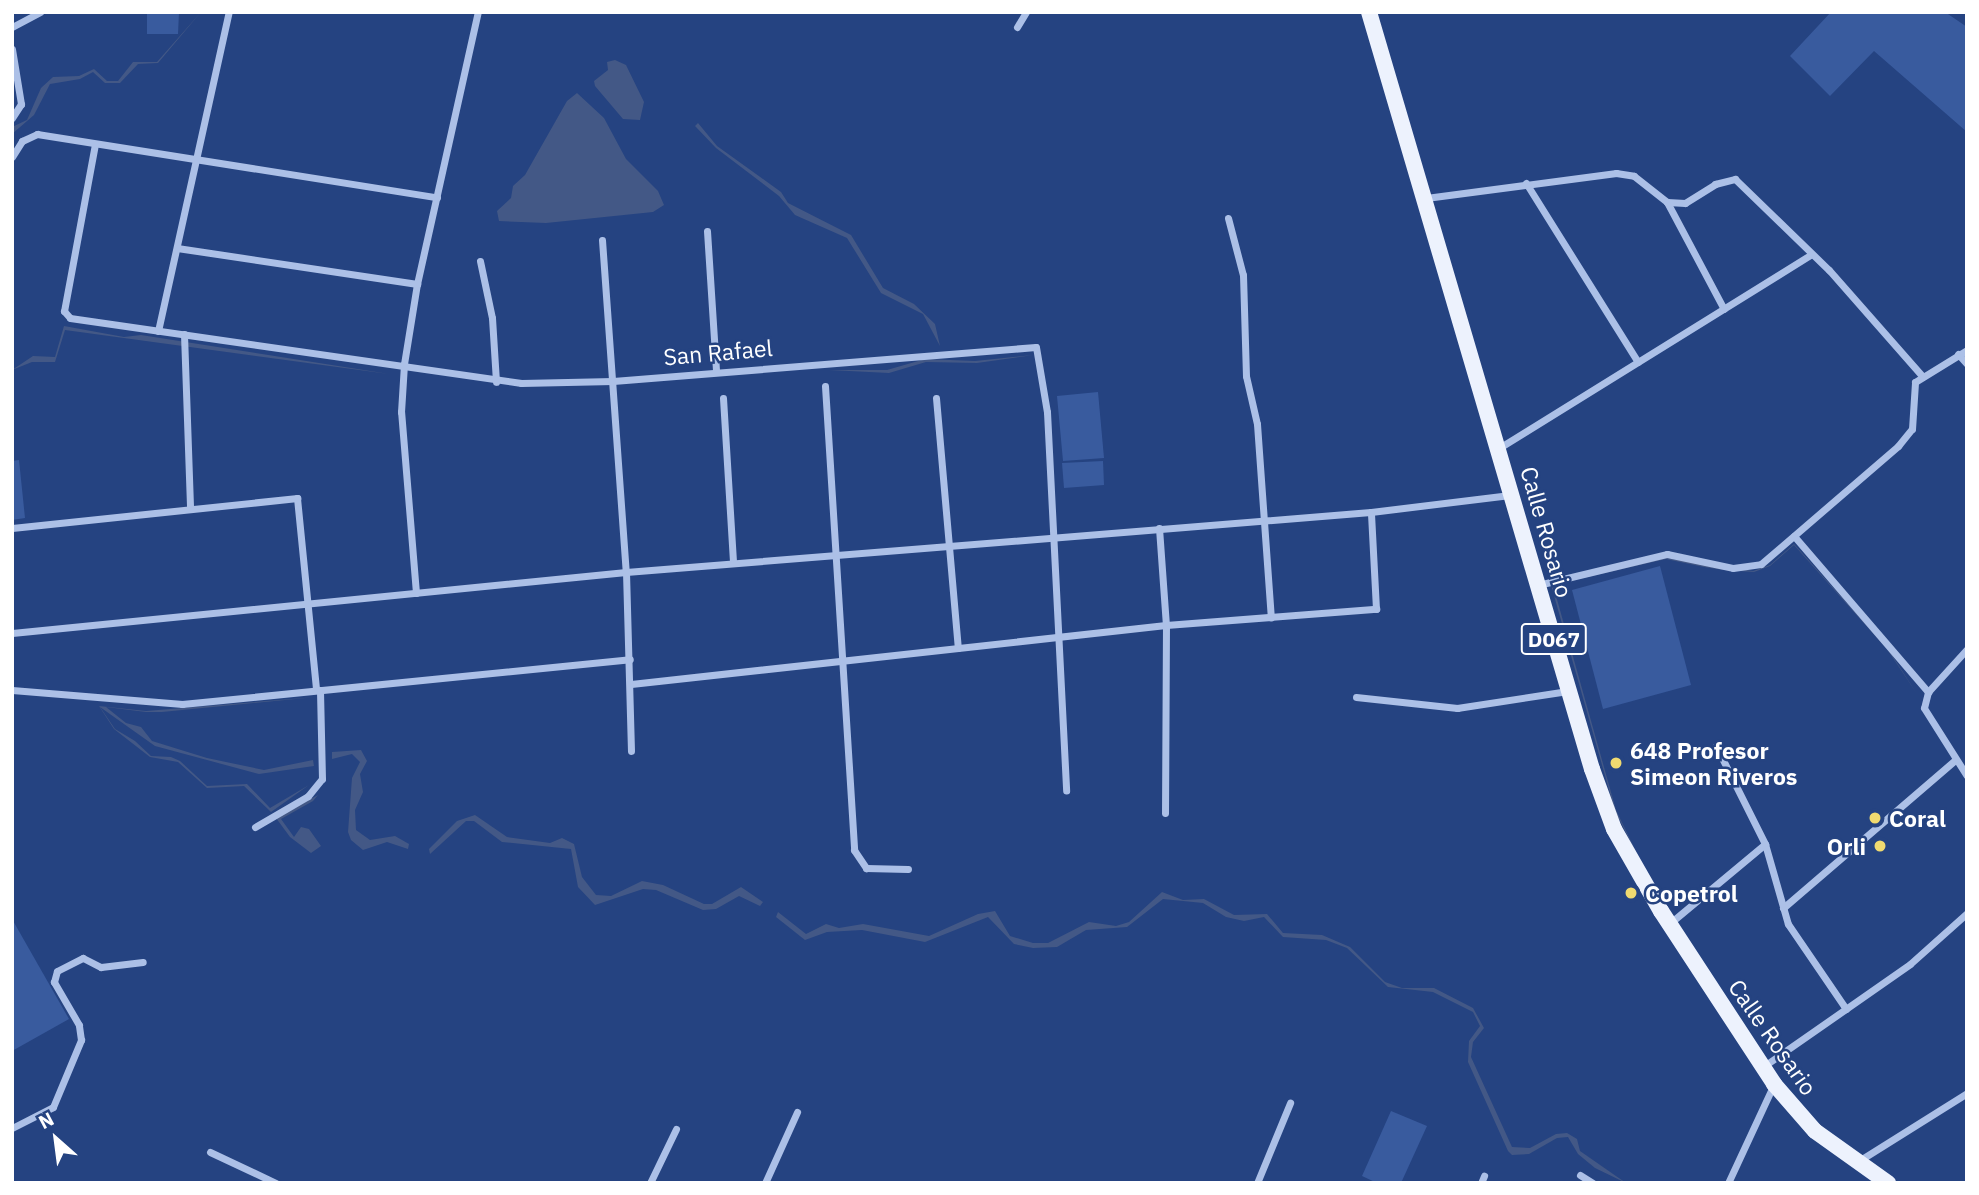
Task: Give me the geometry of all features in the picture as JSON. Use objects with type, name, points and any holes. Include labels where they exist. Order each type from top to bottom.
[{"type":"main road","name":"Calle Rosario","points":[[1369,12],[1426,198],[1569,691],[1614,829],[1669,924],[1774,1084],[1815,1131],[1888,1183]]},
{"type":"street","points":[[12,27],[40,12]]},
{"type":"street","points":[[158,331],[201,157],[229,12]]},
{"type":"street","points":[[416,593],[401,412],[404,364],[417,284],[478,12]]},
{"type":"street","points":[[1017,27],[1026,12]]},
{"type":"street","points":[[12,48],[20,104],[12,118]]},
{"type":"street","points":[[12,157],[22,141],[37,134],[201,157],[438,197]]},
{"type":"street","name":"San Rafael","points":[[95,144],[64,312],[70,318],[404,364],[496,382],[613,381],[716,370],[1036,347],[1047,412],[1053,536]]},
{"type":"street","points":[[1426,198],[1526,183],[1624,174],[1645,181],[1667,202],[1724,309]]},
{"type":"street","points":[[1667,202],[1685,203],[1715,184],[1735,179],[1810,255],[1829,270],[1922,376]]},
{"type":"street","points":[[1526,183],[1638,362]]},
{"type":"street","points":[[1228,218],[1243,275],[1246,376],[1257,424],[1271,617]]},
{"type":"street","points":[[707,231],[716,370]]},
{"type":"street","points":[[602,240],[626,572],[631,751]]},
{"type":"street","points":[[177,248],[417,284]]},
{"type":"street","points":[[1499,448],[1810,255]]},
{"type":"street","points":[[480,261],[492,318],[496,382]]},
{"type":"street","points":[[184,334],[190,509]]},
{"type":"street","points":[[1538,585],[1667,554],[1709,565],[1751,567],[1772,557],[1905,438],[1913,421],[1913,389],[1922,376],[1967,350]]},
{"type":"street","points":[[1958,355],[1967,365]]},
{"type":"street","points":[[825,386],[854,850],[866,868],[908,869]]},
{"type":"street","points":[[723,398],[733,562]]},
{"type":"street","points":[[936,398],[958,648]]},
{"type":"street","points":[[12,633],[309,606],[733,562],[950,547],[1264,518],[1371,512],[1512,495]]},
{"type":"street","points":[[12,528],[297,498],[324,768],[318,788],[255,827]]},
{"type":"street","points":[[631,684],[842,659],[1060,639],[1166,625],[1378,607],[1371,512]]},
{"type":"street","points":[[1159,528],[1166,625],[1165,813]]},
{"type":"street","points":[[1053,536],[1066,791]]},
{"type":"street","points":[[1794,536],[1928,692]]},
{"type":"street","points":[[1967,649],[1928,692],[1925,714],[1967,776]]},
{"type":"street","points":[[12,690],[182,704],[630,659]]},
{"type":"street","points":[[1356,697],[1457,708],[1569,691]]},
{"type":"street","points":[[1716,746],[1765,844],[1788,924],[1846,1009]]},
{"type":"street","points":[[1783,908],[1955,760]]},
{"type":"street","points":[[1669,924],[1765,844]]},
{"type":"street","points":[[1764,1067],[1940,942],[1967,913]]},
{"type":"street","points":[[12,1128],[53,1107],[81,1040],[79,1025],[54,982],[57,971],[83,958],[101,967],[143,962]]},
{"type":"street","points":[[1728,1183],[1774,1084]]},
{"type":"street","points":[[1856,1162],[1967,1093]]},
{"type":"street","points":[[1257,1183],[1290,1103]]},
{"type":"street","points":[[765,1183],[797,1112]]},
{"type":"street","points":[[650,1183],[676,1129]]},
{"type":"street","points":[[209,1152],[276,1183]]},
{"type":"street","points":[[1580,1175],[1593,1183]]},
{"type":"shaded area","points":[[147,12],[179,12],[178,34],[147,34]]},
{"type":"shaded area","points":[[201,12],[158,63],[138,64],[120,83],[105,83],[93,72],[80,79],[50,84],[34,115],[12,134],[12,127],[27,120],[41,88],[53,77],[79,76],[94,69],[107,81],[118,81],[133,62],[157,62]]},
{"type":"shaded area","points":[[1831,12],[1945,12],[1967,27],[1967,132],[1874,51],[1830,96],[1790,56]]},
{"type":"shaded area","points":[[615,60],[626,65],[644,102],[640,120],[623,119],[595,86],[594,81],[608,70],[607,62]]},
{"type":"shaded area","points":[[577,93],[604,118],[626,159],[658,191],[664,205],[653,212],[546,223],[499,221],[497,211],[511,198],[513,186],[525,175],[567,101]]},
{"type":"shaded area","points":[[698,123],[717,146],[781,192],[788,203],[851,235],[883,288],[914,304],[935,324],[940,346],[923,314],[881,293],[847,238],[795,215],[779,196],[716,148],[695,126]]},
{"type":"shaded area","points":[[64,326],[124,337],[141,335],[389,374],[65,330],[55,362],[32,362],[12,370],[33,356],[55,357]]},
{"type":"shaded area","points":[[1033,355],[977,363],[926,362],[889,373],[829,370],[887,370],[925,359],[975,361]]},
{"type":"shaded area","points":[[1098,392],[1104,458],[1063,461],[1057,396]]},
{"type":"shaded area","points":[[19,460],[25,518],[12,520],[12,461]]},
{"type":"shaded area","points":[[1103,461],[1104,485],[1064,488],[1062,463]]},
{"type":"shaded area","points":[[1794,544],[1888,649],[1917,694],[1887,649],[1794,545],[1770,566],[1754,572],[1724,570],[1666,559],[1553,585],[1616,810],[1643,866],[1615,811],[1551,585],[1665,558],[1753,571],[1770,565]]},
{"type":"shaded area","points":[[1660,566],[1691,685],[1603,709],[1572,590]]},
{"type":"shaded area","points":[[316,697],[162,712],[146,712],[106,707],[126,723],[141,727],[152,741],[207,758],[264,770],[313,760],[314,766],[259,774],[155,746],[100,707],[115,729],[135,741],[151,756],[171,757],[180,761],[207,786],[247,784],[270,808],[309,785],[271,812],[244,786],[207,788],[178,762],[150,757],[114,729],[99,706],[146,711]]},
{"type":"shaded area","points":[[361,750],[367,761],[360,774],[363,792],[355,810],[356,830],[370,840],[395,836],[409,844],[408,849],[387,842],[363,850],[351,840],[348,832],[352,778],[360,762],[352,754],[332,759],[332,752]]},
{"type":"shaded area","points":[[318,795],[313,801],[281,819],[294,837],[301,827],[309,829],[321,846],[311,853],[290,837],[276,818]]},
{"type":"shaded area","points":[[475,815],[507,837],[550,843],[562,838],[574,844],[582,877],[596,895],[611,896],[642,881],[663,885],[704,904],[712,904],[741,887],[763,902],[760,906],[739,896],[716,909],[703,910],[656,890],[643,889],[595,905],[578,887],[571,849],[502,842],[474,821],[466,821],[430,854],[429,849],[457,821]]},
{"type":"shaded area","points":[[1162,892],[1183,900],[1204,899],[1234,915],[1267,914],[1283,933],[1322,935],[1350,947],[1385,982],[1402,988],[1434,988],[1473,1008],[1484,1028],[1473,1042],[1471,1057],[1512,1147],[1530,1148],[1556,1134],[1567,1133],[1577,1139],[1580,1151],[1626,1183],[1595,1168],[1578,1154],[1568,1137],[1557,1138],[1529,1154],[1512,1155],[1508,1151],[1468,1062],[1469,1041],[1480,1026],[1473,1012],[1433,992],[1388,987],[1347,948],[1326,940],[1283,937],[1264,917],[1244,921],[1226,917],[1203,903],[1163,899],[1127,927],[1086,930],[1057,947],[1033,948],[1014,944],[988,917],[925,942],[862,930],[827,932],[805,940],[776,917],[778,912],[806,934],[826,924],[839,928],[863,924],[929,936],[978,914],[995,911],[1010,936],[1033,943],[1048,943],[1089,922],[1116,926],[1129,922]]},
{"type":"shaded area","points":[[12,919],[69,1019],[12,1051]]},
{"type":"shaded area","points":[[1391,1111],[1427,1126],[1401,1183],[1377,1183],[1362,1176]]},
{"type":"place","name":"648 Profesor Simeon Riveros","points":[[1616,763]]},
{"type":"place","name":"Coral","points":[[1875,818]]},
{"type":"place","name":"Orli","points":[[1880,846]]},
{"type":"place","name":"Copetrol","points":[[1631,893]]}]
